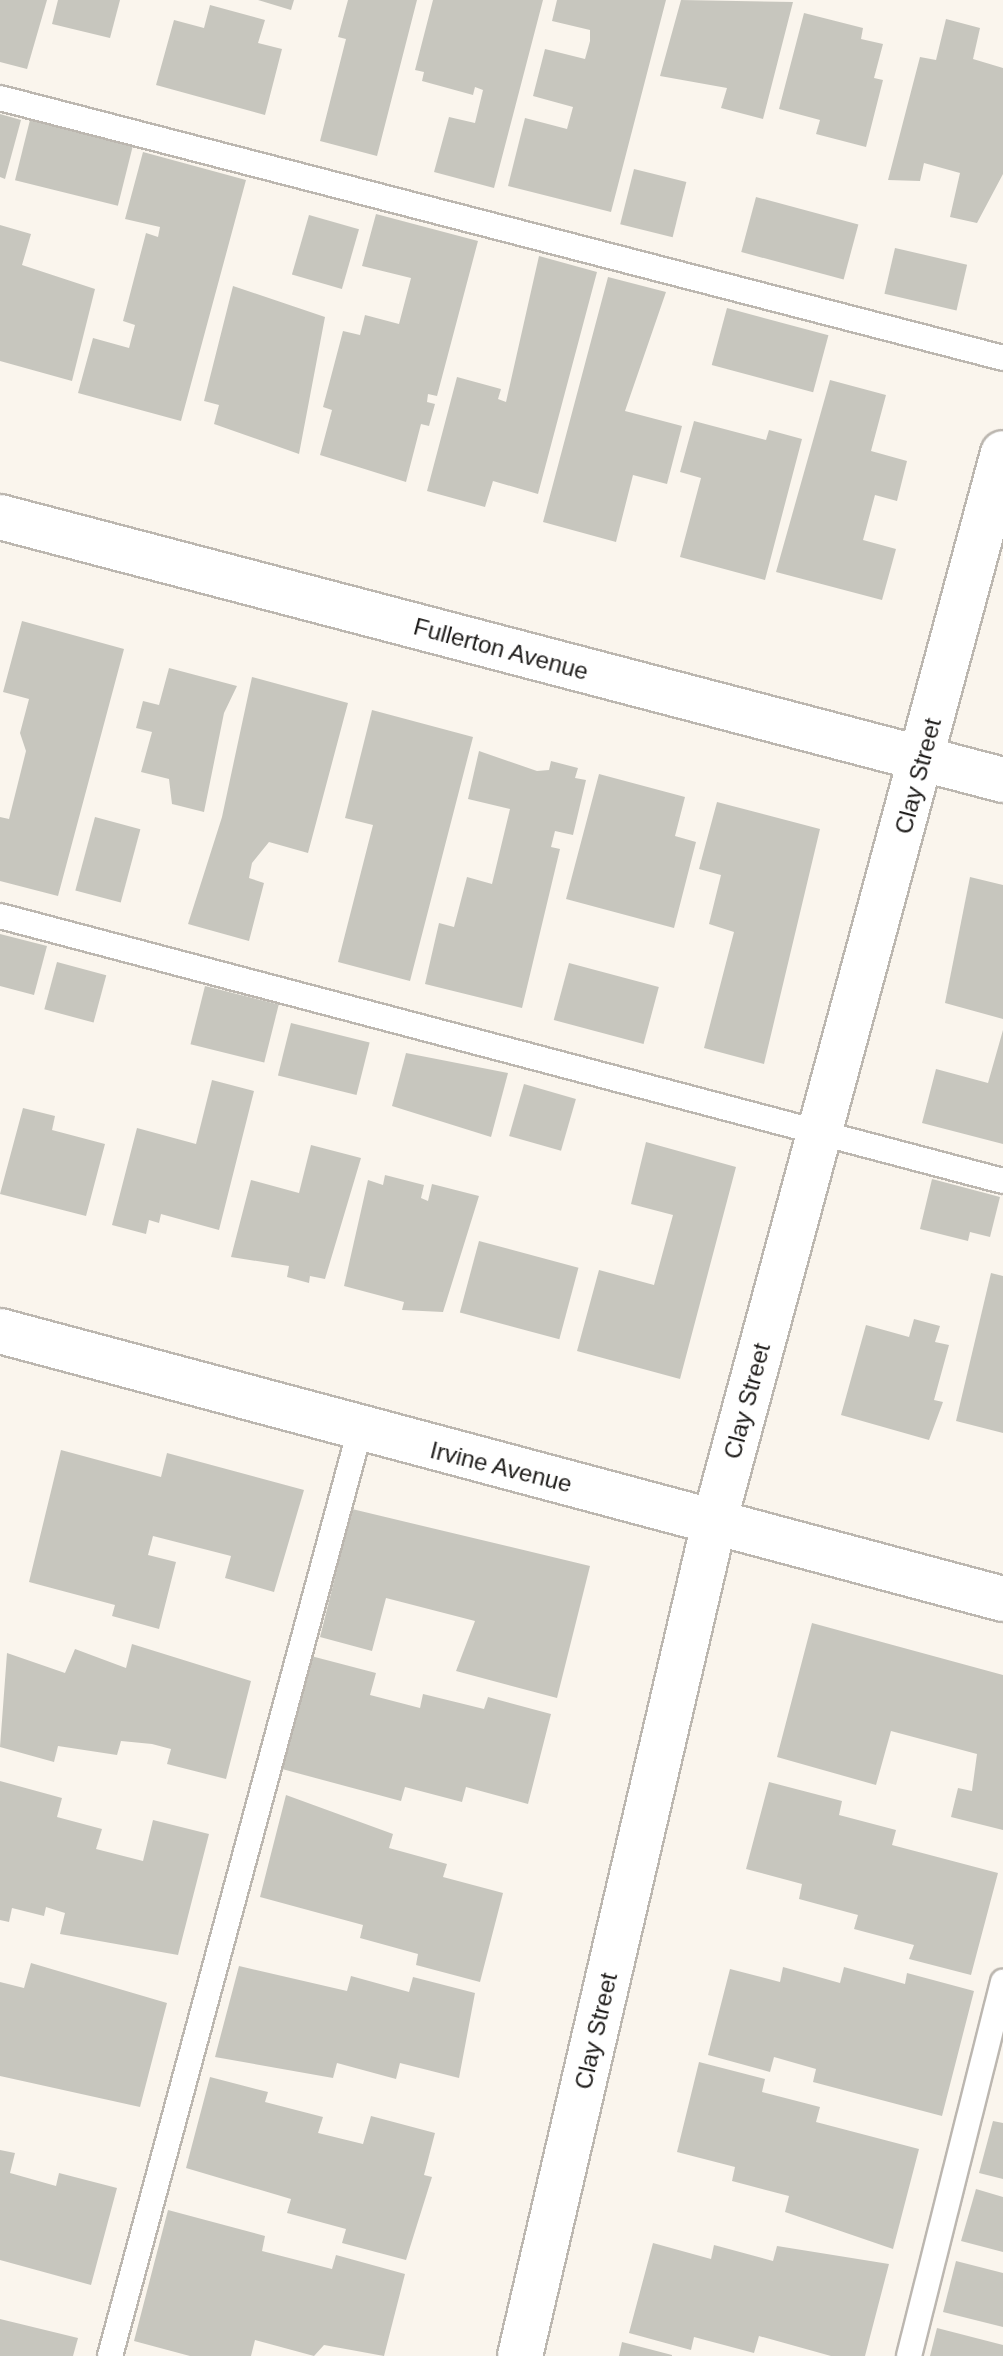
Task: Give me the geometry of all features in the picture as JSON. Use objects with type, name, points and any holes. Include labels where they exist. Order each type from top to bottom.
[{"type":"street","name":"Clay Street","points":[[520,2356],[715,1519],[923,760],[1003,453]]},
{"type":"street","name":"Fullerton Avenue","points":[[0,517],[1003,780]]},
{"type":"street","name":"Irvine Avenue","points":[[0,1331],[359,1433],[715,1519],[1003,1599]]},
{"type":"lane","points":[[0,98],[1003,358]]},
{"type":"lane","points":[[0,916],[1003,1181]]},
{"type":"lane","points":[[110,2356],[359,1433]]},
{"type":"lane","points":[[909,2356],[1003,1982]]},
{"type":"building","points":[[0,0],[47,0],[27,69],[0,62]]},
{"type":"building","points":[[58,0],[120,0],[110,38],[52,24]]},
{"type":"building","points":[[258,0],[294,0],[291,10]]},
{"type":"building","points":[[348,0],[417,0],[377,156],[320,141],[346,39],[338,37]]},
{"type":"building","points":[[433,0],[543,0],[494,188],[434,172],[449,117],[475,123],[483,90],[475,87],[473,95],[422,81],[424,72],[415,70]]},
{"type":"building","points":[[557,0],[666,0],[611,212],[508,186],[525,118],[567,129],[573,107],[533,96],[545,49],[585,59],[590,41],[590,30],[552,21]]},
{"type":"building","points":[[681,0],[793,2],[763,119],[721,108],[727,88],[660,76]]},
{"type":"building","points":[[210,5],[265,20],[258,43],[282,49],[265,115],[156,85],[174,20],[204,28]]},
{"type":"building","points":[[804,13],[863,28],[861,39],[883,44],[874,78],[883,80],[866,147],[816,134],[820,120],[779,109]]},
{"type":"building","points":[[946,19],[980,28],[973,59],[1003,68],[1003,174],[977,223],[950,217],[960,173],[924,163],[920,181],[888,180],[920,57],[936,60]]},
{"type":"building","points":[[0,114],[21,120],[5,179],[0,177]]},
{"type":"building","points":[[30,120],[133,146],[118,206],[15,180]]},
{"type":"building","points":[[143,152],[246,180],[181,421],[78,393],[93,338],[129,348],[135,325],[123,321],[146,233],[158,237],[160,227],[125,219]]},
{"type":"building","points":[[634,169],[686,182],[673,237],[620,224]]},
{"type":"building","points":[[756,197],[858,224],[844,279],[741,252]]},
{"type":"building","points":[[376,214],[478,241],[437,396],[428,394],[427,402],[435,404],[429,426],[421,424],[406,482],[320,455],[332,410],[323,407],[343,331],[360,335],[365,315],[399,324],[411,278],[362,266]]},
{"type":"building","points":[[309,215],[359,229],[342,289],[292,275]]},
{"type":"building","points":[[0,225],[31,234],[22,265],[95,289],[72,381],[0,361]]},
{"type":"building","points":[[895,248],[967,265],[957,310],[884,294]]},
{"type":"building","points":[[539,256],[597,272],[538,494],[493,481],[485,507],[427,491],[457,377],[501,389],[498,399],[506,402]]},
{"type":"building","points":[[608,277],[666,292],[625,411],[682,426],[667,484],[633,475],[616,542],[543,522]]},
{"type":"building","points":[[233,286],[325,317],[299,454],[214,424],[219,405],[204,401]]},
{"type":"building","points":[[727,308],[828,335],[813,392],[712,365]]},
{"type":"building","points":[[830,380],[886,395],[871,451],[907,461],[897,501],[875,495],[863,540],[896,549],[882,600],[776,572]]},
{"type":"building","points":[[694,421],[766,440],[769,430],[802,439],[765,580],[680,557],[701,478],[680,472]]},
{"type":"building","points":[[22,621],[124,649],[58,896],[0,881],[0,817],[9,819],[26,751],[20,733],[29,699],[3,692]]},
{"type":"building","points":[[169,668],[237,686],[224,713],[204,812],[172,804],[169,779],[141,772],[152,732],[136,728],[143,701],[159,705]]},
{"type":"building","points":[[252,677],[348,703],[308,853],[269,842],[252,863],[249,878],[264,883],[249,941],[188,924],[222,817]]},
{"type":"building","points":[[372,710],[473,737],[410,981],[338,962],[373,825],[345,818]]},
{"type":"building","points":[[479,751],[537,771],[549,770],[551,761],[578,768],[575,778],[586,780],[573,835],[555,831],[551,847],[560,849],[522,1008],[425,984],[439,923],[454,927],[467,877],[492,884],[510,809],[468,799]]},
{"type":"building","points":[[599,774],[685,797],[675,836],[696,842],[674,928],[566,899]]},
{"type":"building","points":[[717,802],[820,829],[764,1064],[704,1048],[734,932],[709,924],[721,875],[699,869]]},
{"type":"building","points":[[95,817],[140,829],[121,903],[75,890]]},
{"type":"building","points":[[970,877],[1003,885],[1003,1019],[945,1003]]},
{"type":"building","points":[[0,934],[47,946],[34,995],[0,986]]},
{"type":"building","points":[[57,962],[106,975],[94,1023],[44,1009]]},
{"type":"building","points":[[569,963],[659,987],[644,1044],[554,1020]]},
{"type":"building","points":[[205,986],[279,1004],[264,1063],[190,1044]]},
{"type":"building","points":[[291,1023],[370,1043],[357,1095],[278,1075]]},
{"type":"building","points":[[1003,1030],[1003,1144],[922,1123],[936,1069],[988,1083]]},
{"type":"building","points":[[406,1053],[508,1073],[491,1137],[392,1106]]},
{"type":"building","points":[[212,1080],[254,1091],[219,1230],[161,1214],[159,1223],[149,1220],[146,1234],[112,1225],[137,1128],[196,1144]]},
{"type":"building","points":[[524,1084],[576,1099],[561,1151],[509,1136]]},
{"type":"building","points":[[23,1108],[55,1116],[52,1130],[105,1144],[86,1216],[0,1194]]},
{"type":"building","points":[[646,1142],[736,1167],[680,1379],[577,1351],[599,1270],[654,1285],[673,1215],[631,1204]]},
{"type":"building","points":[[311,1145],[361,1158],[325,1279],[310,1276],[309,1283],[287,1277],[289,1266],[231,1257],[251,1180],[299,1193]]},
{"type":"building","points":[[385,1175],[424,1185],[421,1198],[428,1201],[432,1184],[479,1196],[443,1312],[402,1310],[404,1302],[344,1286],[368,1180],[383,1185]]},
{"type":"building","points":[[932,1179],[1000,1197],[990,1237],[970,1232],[968,1241],[920,1229]]},
{"type":"building","points":[[479,1241],[578,1268],[559,1339],[460,1312]]},
{"type":"building","points":[[991,1273],[1003,1276],[1003,1433],[956,1421]]},
{"type":"building","points":[[914,1319],[940,1326],[935,1342],[949,1345],[934,1400],[943,1402],[929,1440],[841,1415],[866,1325],[909,1337]]},
{"type":"building","points":[[61,1450],[161,1477],[167,1453],[304,1490],[274,1592],[225,1578],[231,1556],[153,1536],[148,1555],[176,1562],[159,1629],[112,1616],[115,1605],[29,1582]]},
{"type":"building","points":[[352,1509],[590,1566],[557,1698],[456,1671],[475,1621],[386,1598],[372,1651],[320,1637]]},
{"type":"building","points":[[812,1623],[1003,1675],[1003,1830],[951,1817],[958,1788],[972,1791],[977,1754],[891,1731],[876,1785],[777,1757]]},
{"type":"building","points":[[132,1644],[251,1681],[226,1779],[167,1764],[171,1749],[152,1744],[121,1741],[117,1755],[58,1746],[54,1762],[0,1747],[7,1653],[65,1673],[75,1649],[126,1668]]},
{"type":"building","points":[[311,1656],[376,1673],[370,1695],[420,1708],[423,1694],[484,1709],[488,1697],[551,1714],[528,1804],[466,1787],[462,1802],[405,1787],[401,1801],[282,1769]]},
{"type":"building","points":[[0,1781],[62,1798],[57,1817],[102,1829],[96,1849],[143,1861],[153,1820],[209,1834],[178,1955],[60,1934],[65,1913],[46,1907],[44,1916],[12,1908],[9,1922],[0,1920]]},
{"type":"building","points":[[769,1782],[842,1801],[839,1815],[896,1830],[892,1845],[998,1873],[971,1975],[909,1959],[914,1945],[854,1929],[858,1915],[799,1899],[802,1884],[746,1869]]},
{"type":"building","points":[[286,1795],[393,1834],[389,1848],[447,1864],[443,1877],[503,1893],[480,1982],[416,1965],[418,1954],[360,1938],[363,1925],[260,1897]]},
{"type":"building","points":[[31,1963],[167,2003],[140,2107],[0,2076],[0,1982],[24,1988]]},
{"type":"building","points":[[239,1966],[347,1991],[351,1976],[409,1992],[413,1977],[475,1993],[459,2078],[400,2063],[396,2079],[337,2063],[333,2078],[215,2057]]},
{"type":"building","points":[[783,1967],[840,1983],[844,1967],[905,1984],[907,1973],[974,1991],[942,2116],[813,2082],[816,2069],[774,2057],[770,2072],[708,2055],[730,1969],[780,1982]]},
{"type":"building","points":[[699,2062],[765,2079],[762,2092],[820,2107],[816,2122],[919,2149],[893,2249],[785,2212],[789,2196],[732,2181],[735,2167],[677,2152]]},
{"type":"building","points":[[210,2077],[268,2092],[265,2102],[323,2117],[318,2133],[363,2144],[371,2116],[435,2133],[424,2175],[432,2177],[406,2260],[342,2243],[346,2229],[287,2213],[291,2199],[186,2168]]},
{"type":"building","points":[[993,2121],[1003,2123],[1003,2179],[979,2173]]},
{"type":"building","points":[[0,2150],[15,2153],[10,2173],[56,2186],[59,2173],[117,2188],[91,2285],[0,2260]]},
{"type":"building","points":[[976,2189],[1003,2197],[1003,2252],[961,2241]]},
{"type":"building","points":[[168,2210],[265,2236],[262,2251],[332,2269],[336,2255],[405,2274],[384,2356],[324,2345],[314,2356],[255,2340],[251,2356],[190,2356],[134,2341]]},
{"type":"building","points":[[653,2243],[711,2259],[714,2245],[773,2261],[777,2246],[889,2264],[865,2356],[831,2356],[759,2336],[754,2353],[694,2337],[691,2350],[629,2333]]},
{"type":"building","points":[[956,2261],[1003,2273],[1003,2327],[943,2312]]},
{"type":"building","points":[[0,2319],[78,2338],[73,2356],[0,2356]]},
{"type":"building","points":[[937,2328],[1003,2345],[1003,2356],[930,2356]]},
{"type":"building","points":[[622,2342],[672,2355],[672,2356],[619,2356]]}]
